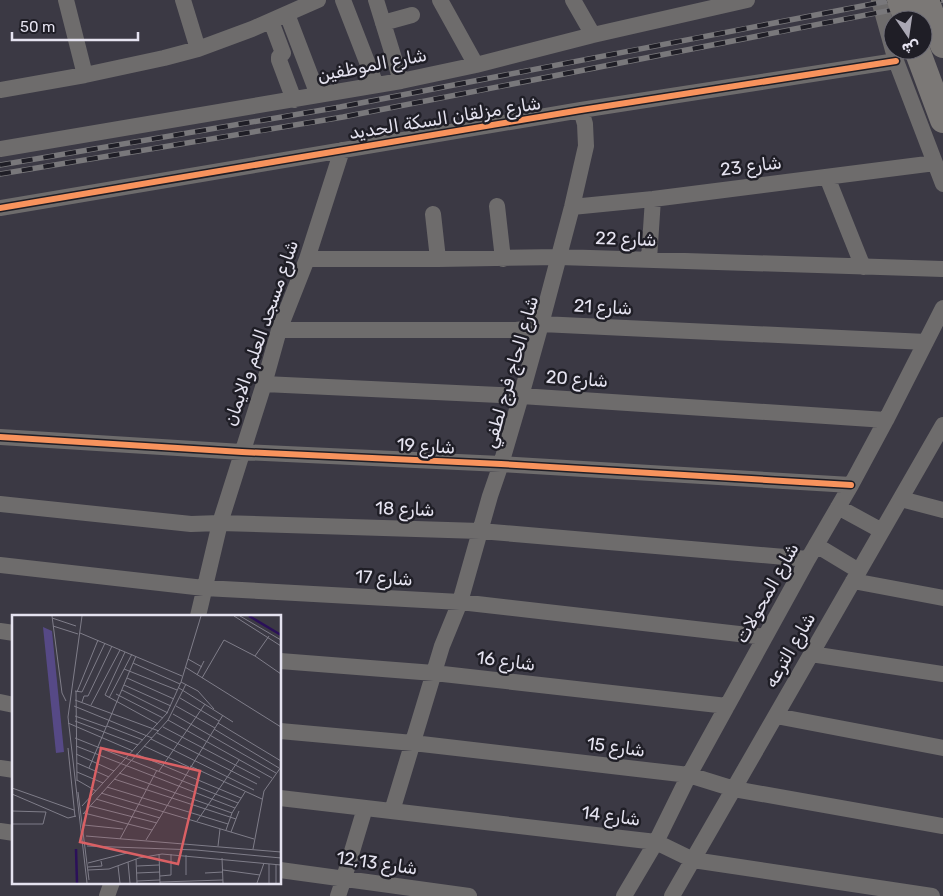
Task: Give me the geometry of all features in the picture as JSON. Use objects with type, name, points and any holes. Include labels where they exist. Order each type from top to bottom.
[{"type":"main road","points":[[926,0],[943,45]]},
{"type":"main road","points":[[910,60],[943,120]]},
{"type":"street","points":[[66,0],[85,75]]},
{"type":"street","points":[[183,0],[198,48]]},
{"type":"street","points":[[0,90],[85,75],[164,58],[198,48],[271,21],[318,0]]},
{"type":"street","points":[[343,0],[376,85]]},
{"type":"street","points":[[376,0],[401,81]]},
{"type":"street","points":[[440,0],[476,65]]},
{"type":"street","points":[[573,0],[593,35]]},
{"type":"street","name":"شارع الموظفين","points":[[0,149],[401,81],[476,65],[593,35],[746,0]]},
{"type":"street","points":[[287,14],[318,95]]},
{"type":"street","points":[[383,23],[412,15]]},
{"type":"street","points":[[271,21],[283,53],[278,59],[294,100]]},
{"type":"street","name":"شارع مزلقان السكة الحديد","points":[[0,208],[883,59]]},
{"type":"street","points":[[908,60],[935,163],[943,184]]},
{"type":"street","name":"شارع الحاج فرج لطفي","points":[[392,811],[442,646],[460,602],[541,324],[586,146],[585,124],[581,110]]},
{"type":"street","name":"شارع مسجد العلم والايمان","points":[[198,615],[220,523],[279,330],[307,259],[342,150]]},
{"type":"street","name":"شارع 23","points":[[572,207],[653,199],[935,163]]},
{"type":"street","points":[[827,177],[863,267]]},
{"type":"street","points":[[649,259],[653,199]]},
{"type":"street","points":[[496,206],[503,259]]},
{"type":"street","points":[[433,214],[438,260]]},
{"type":"street","name":"شارع 22","points":[[307,259],[438,260],[559,257],[943,269]]},
{"type":"street","name":"شارع المحولات","points":[[624,896],[656,842],[689,775],[851,485],[943,308]]},
{"type":"street","name":"شارع 21","points":[[279,330],[516,330],[533,328],[541,324],[926,342]]},
{"type":"street","name":"شارع 20","points":[[264,384],[521,396],[886,420]]},
{"type":"street","name":"شارع الترعه","points":[[672,896],[943,425]]},
{"type":"street","name":"شارع 19","points":[[0,436],[242,452],[501,464],[851,485]]},
{"type":"street","points":[[900,499],[943,510]]},
{"type":"street","name":"شارع 18","points":[[0,504],[191,524],[220,523],[480,531],[812,552]]},
{"type":"street","points":[[838,507],[882,531]]},
{"type":"street","points":[[812,552],[856,576],[943,598]]},
{"type":"street","name":"شارع 17","points":[[0,565],[204,588],[460,602],[765,638]]},
{"type":"street","points":[[811,654],[943,674]]},
{"type":"street","name":"شارع 16","points":[[281,661],[434,673],[728,706]]},
{"type":"street","points":[[776,716],[943,748]]},
{"type":"street","name":"شارع 15","points":[[281,731],[413,743],[689,775],[734,789],[943,826]]},
{"type":"street","name":"شارع 14","points":[[281,798],[656,842],[693,860],[932,896]]},
{"type":"street","points":[[338,896],[365,808]]},
{"type":"street","name":"شارع 12,13","points":[[281,870],[469,896]]},
{"type":"street","points":[[107,896],[111,884]]},
{"type":"railway","points":[[0,165],[340,107],[893,0]]},
{"type":"railway","points":[[0,174],[343,117],[943,0]]},
{"type":"cycle path","points":[[0,208],[581,110],[896,61]]},
{"type":"cycle path","points":[[0,437],[851,485]]}]
